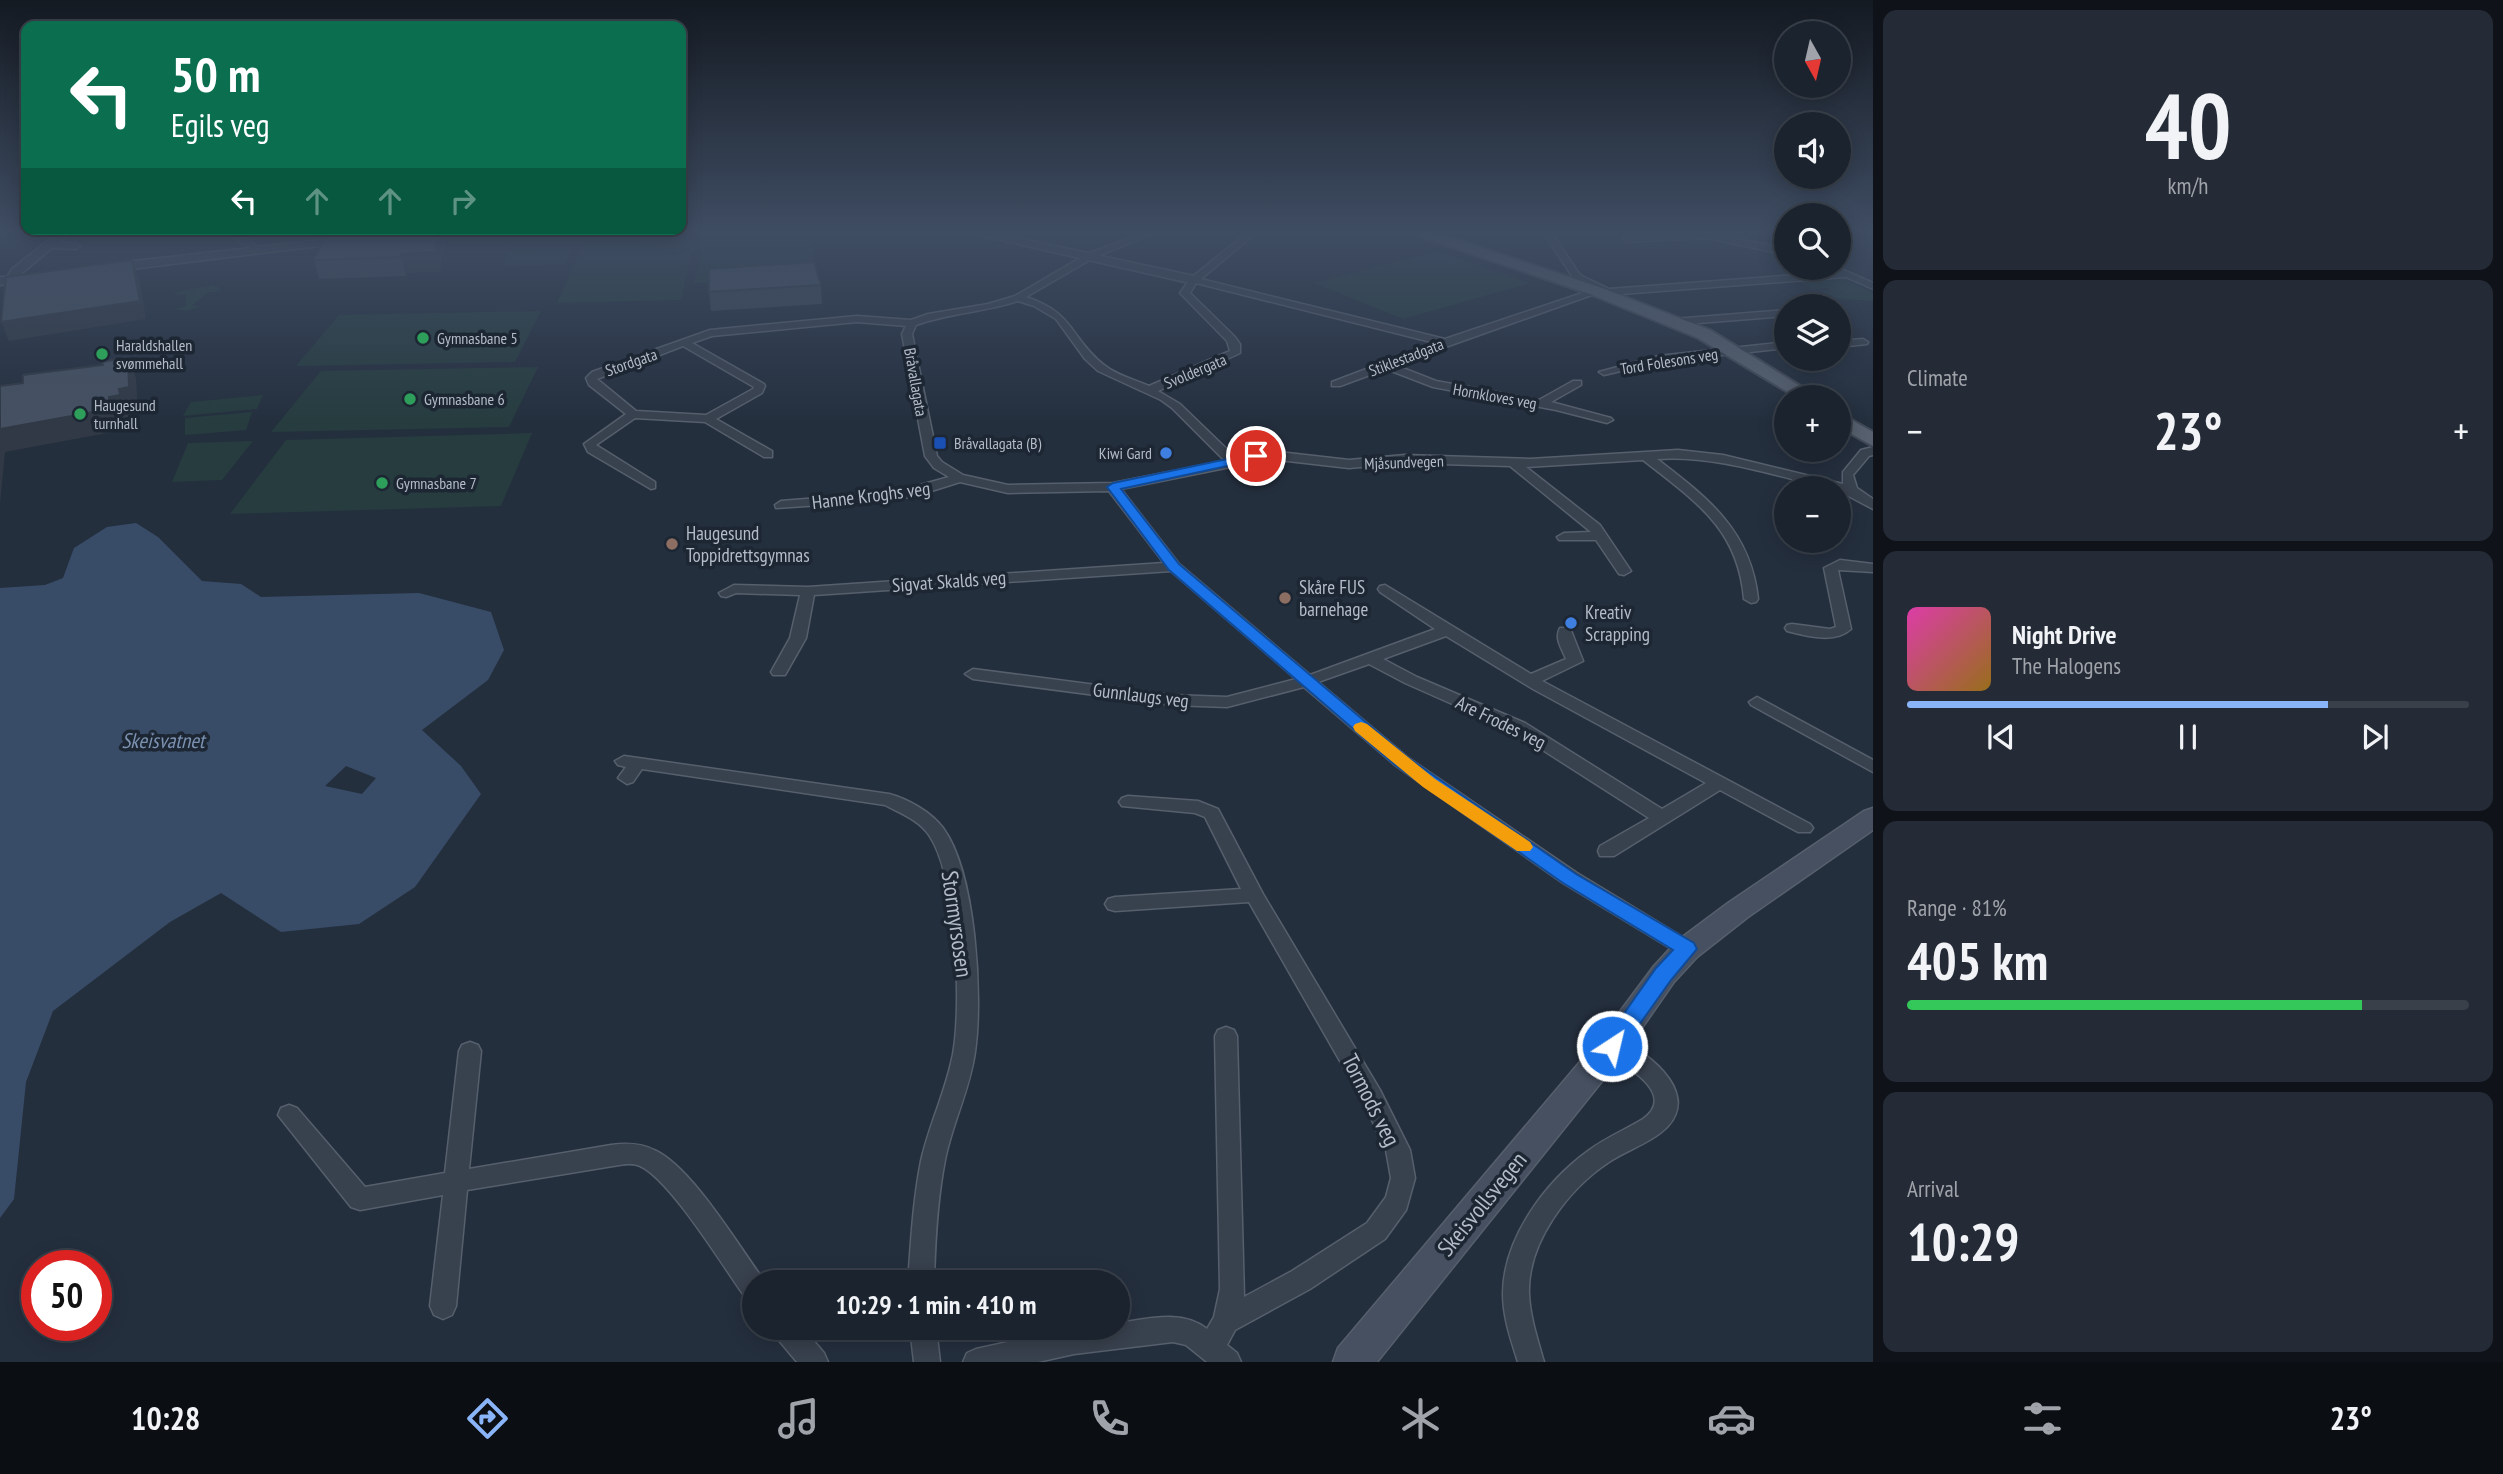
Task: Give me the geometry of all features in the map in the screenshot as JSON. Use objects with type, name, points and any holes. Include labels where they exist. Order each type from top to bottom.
[{"type":"main road","points":[[1606,296],[1727,347]]},
{"type":"main road","points":[[1607,296],[1727,347],[1790,385]]},
{"type":"main road","points":[[1851,422],[1873,434]]},
{"type":"main road","points":[[1851,424],[1873,440]]},
{"type":"main road","name":"Skeisvollsvegen","points":[[1352,1362],[1612,1046],[1664,974],[1687,949],[1738,910],[1873,817]]},
{"type":"street","name":"Bråvallagata","points":[[959,478],[938,464],[928,448],[907,334],[912,323],[928,317],[990,307],[1022,296]]},
{"type":"street","name":"Svoldergata","points":[[1150,390],[1235,353],[1235,344],[1231,339],[1188,296]]},
{"type":"street","points":[[1257,296],[1445,342]]},
{"type":"street","name":"Stiklestadgata","points":[[1336,384],[1445,342],[1587,296]]},
{"type":"street","points":[[1018,298],[1037,304],[1059,317],[1089,358],[1102,369],[1150,390],[1176,406],[1233,461]]},
{"type":"street","points":[[1674,322],[1774,314]]},
{"type":"street","name":"Stordgata","points":[[633,414],[591,378],[710,333],[857,319],[912,323]]},
{"type":"street","points":[[1851,343],[1863,342]]},
{"type":"street","points":[[685,343],[760,386],[758,391],[708,419]]},
{"type":"street","name":"Tord Folesons veg","points":[[1604,372],[1727,347],[1774,345]]},
{"type":"street","name":"Hornkloves veg","points":[[1386,365],[1433,384],[1540,404],[1606,420]]},
{"type":"street","points":[[1540,404],[1577,383]]},
{"type":"street","points":[[651,485],[592,449],[590,444],[633,414],[708,419],[768,454]]},
{"type":"street","points":[[1847,476],[1865,453],[1873,451]]},
{"type":"street","name":"Mjåsundvegen","points":[[959,478],[1022,490],[1113,487],[1270,455],[1349,464],[1405,459],[1514,463],[1678,454],[1723,459],[1793,476]]},
{"type":"street","points":[[1646,456],[1706,505],[1729,528],[1741,548],[1748,569],[1751,599]]},
{"type":"street","points":[[1514,463],[1602,536],[1624,571]]},
{"type":"street","name":"Hanne Kroghs veg","points":[[782,505],[916,492],[942,486],[959,478]]},
{"type":"street","points":[[1113,487],[1174,567],[1429,783],[1570,878],[1687,949]]},
{"type":"street","points":[[1851,490],[1873,505]]},
{"type":"street","points":[[1563,537],[1602,536]]},
{"type":"street","points":[[1792,628],[1831,634],[1844,629],[1832,568],[1840,564],[1873,568]]},
{"type":"street","name":"Sigvat Skalds veg","points":[[726,593],[734,589],[808,590],[1174,567]]},
{"type":"street","points":[[1385,589],[1444,631],[1804,828]]},
{"type":"street","points":[[779,672],[798,638],[808,590]]},
{"type":"street","points":[[1307,681],[1444,631]]},
{"type":"street","points":[[1531,680],[1575,661],[1565,639],[1565,631]]},
{"type":"street","name":"Are Frodes veg","points":[[1370,658],[1411,680],[1519,727],[1662,817]]},
{"type":"street","name":"Gunnlaugs veg","points":[[973,674],[1204,703],[1240,699],[1307,681]]},
{"type":"street","points":[[1757,702],[1873,767]]},
{"type":"street","name":"Stormyrsosen","points":[[629,768],[890,800],[916,813],[938,833],[955,876],[962,924],[967,1026],[963,1055],[933,1160],[922,1270]]},
{"type":"street","points":[[1607,851],[1719,783]]},
{"type":"street","name":"Tormods veg","points":[[1128,802],[1198,807],[1212,813],[1254,895],[1372,1097],[1398,1150],[1403,1178],[1397,1202],[1376,1231],[1301,1280],[1226,1321]]},
{"type":"street","points":[[1115,904],[1254,895]]},
{"type":"street","points":[[976,1362],[1074,1341],[1173,1329],[1193,1334],[1220,1354],[1233,1289],[1226,1036]]},
{"type":"street","points":[[1531,1362],[1521,1330],[1516,1292],[1519,1265],[1538,1224],[1570,1181],[1596,1158],[1661,1119],[1666,1106],[1664,1091],[1655,1076],[1644,1065],[1612,1046]]},
{"type":"street","points":[[443,1306],[470,1051]]},
{"type":"street","points":[[289,1115],[360,1199],[607,1156],[646,1157],[673,1182],[742,1271]]},
{"type":"street","points":[[796,1340],[815,1362]]},
{"type":"street","points":[[924,1340],[927,1362]]},
{"type":"green space","points":[[185,296],[204,296],[191,306],[200,306],[187,311],[174,309],[186,306]]},
{"type":"green space","points":[[560,296],[682,296],[681,300],[557,303]]},
{"type":"green space","points":[[1345,296],[1486,296],[1403,319]]},
{"type":"green space","points":[[1851,296],[1873,296],[1873,301],[1851,300]]},
{"type":"green space","name":"Gymnasbane 5","points":[[541,311],[515,362],[296,366],[339,315]]},
{"type":"green space","name":"Gymnasbane 6","points":[[538,367],[509,427],[271,432],[321,371]]},
{"type":"green space","points":[[263,395],[257,409],[183,416],[191,402]]},
{"type":"green space","points":[[252,412],[246,430],[185,435],[185,418]]},
{"type":"green space","name":"Gymnasbane 7","points":[[532,433],[501,506],[230,514],[286,440]]},
{"type":"green space","points":[[253,441],[222,480],[172,482],[188,443]]},
{"type":"water","name":"Skeisvatnet","points":[[136,523],[158,537],[202,581],[241,584],[261,597],[419,593],[491,612],[504,650],[488,680],[422,730],[461,766],[481,794],[415,887],[359,924],[281,932],[221,893],[170,922],[53,1011],[26,1082],[14,1199],[0,1218],[0,588],[45,585],[63,578],[74,548],[107,527]],"holes":[[[346,766],[376,778],[362,794],[325,786]]]},
{"type":"building","points":[[4,296],[139,296],[140,301],[1,322]]},
{"type":"building","points":[[128,357],[129,387],[119,389],[120,395],[109,397],[110,409],[0,429],[0,386],[23,383],[23,375],[103,365],[102,362]]},
{"type":"slow traffic","points":[[1361,727],[1429,783],[1524,847]]},
{"type":"place","name":"Gymnasbane 5","points":[[423,338]]},
{"type":"place","name":"Haraldshallen svømmehall","points":[[102,354]]},
{"type":"place","name":"Gymnasbane 6","points":[[410,399]]},
{"type":"place","name":"Haugesund turnhall","points":[[80,414]]},
{"type":"place","name":"Bråvallagata (B)","points":[[940,443]]},
{"type":"place","name":"Kiwi Gard","points":[[1166,453]]},
{"type":"place","name":"Gymnasbane 7","points":[[382,483]]},
{"type":"place","name":"Haugesund Toppidrettsgymnas","points":[[672,544]]},
{"type":"place","name":"Skåre FUS barnehage","points":[[1285,598]]},
{"type":"place","name":"Kreativ Scrapping","points":[[1571,623]]},
{"type":"route","points":[[1256,456],[1189,473],[1113,487],[1174,567],[1401,761],[1429,783],[1570,878],[1687,949],[1664,974],[1612,1046]]}]
